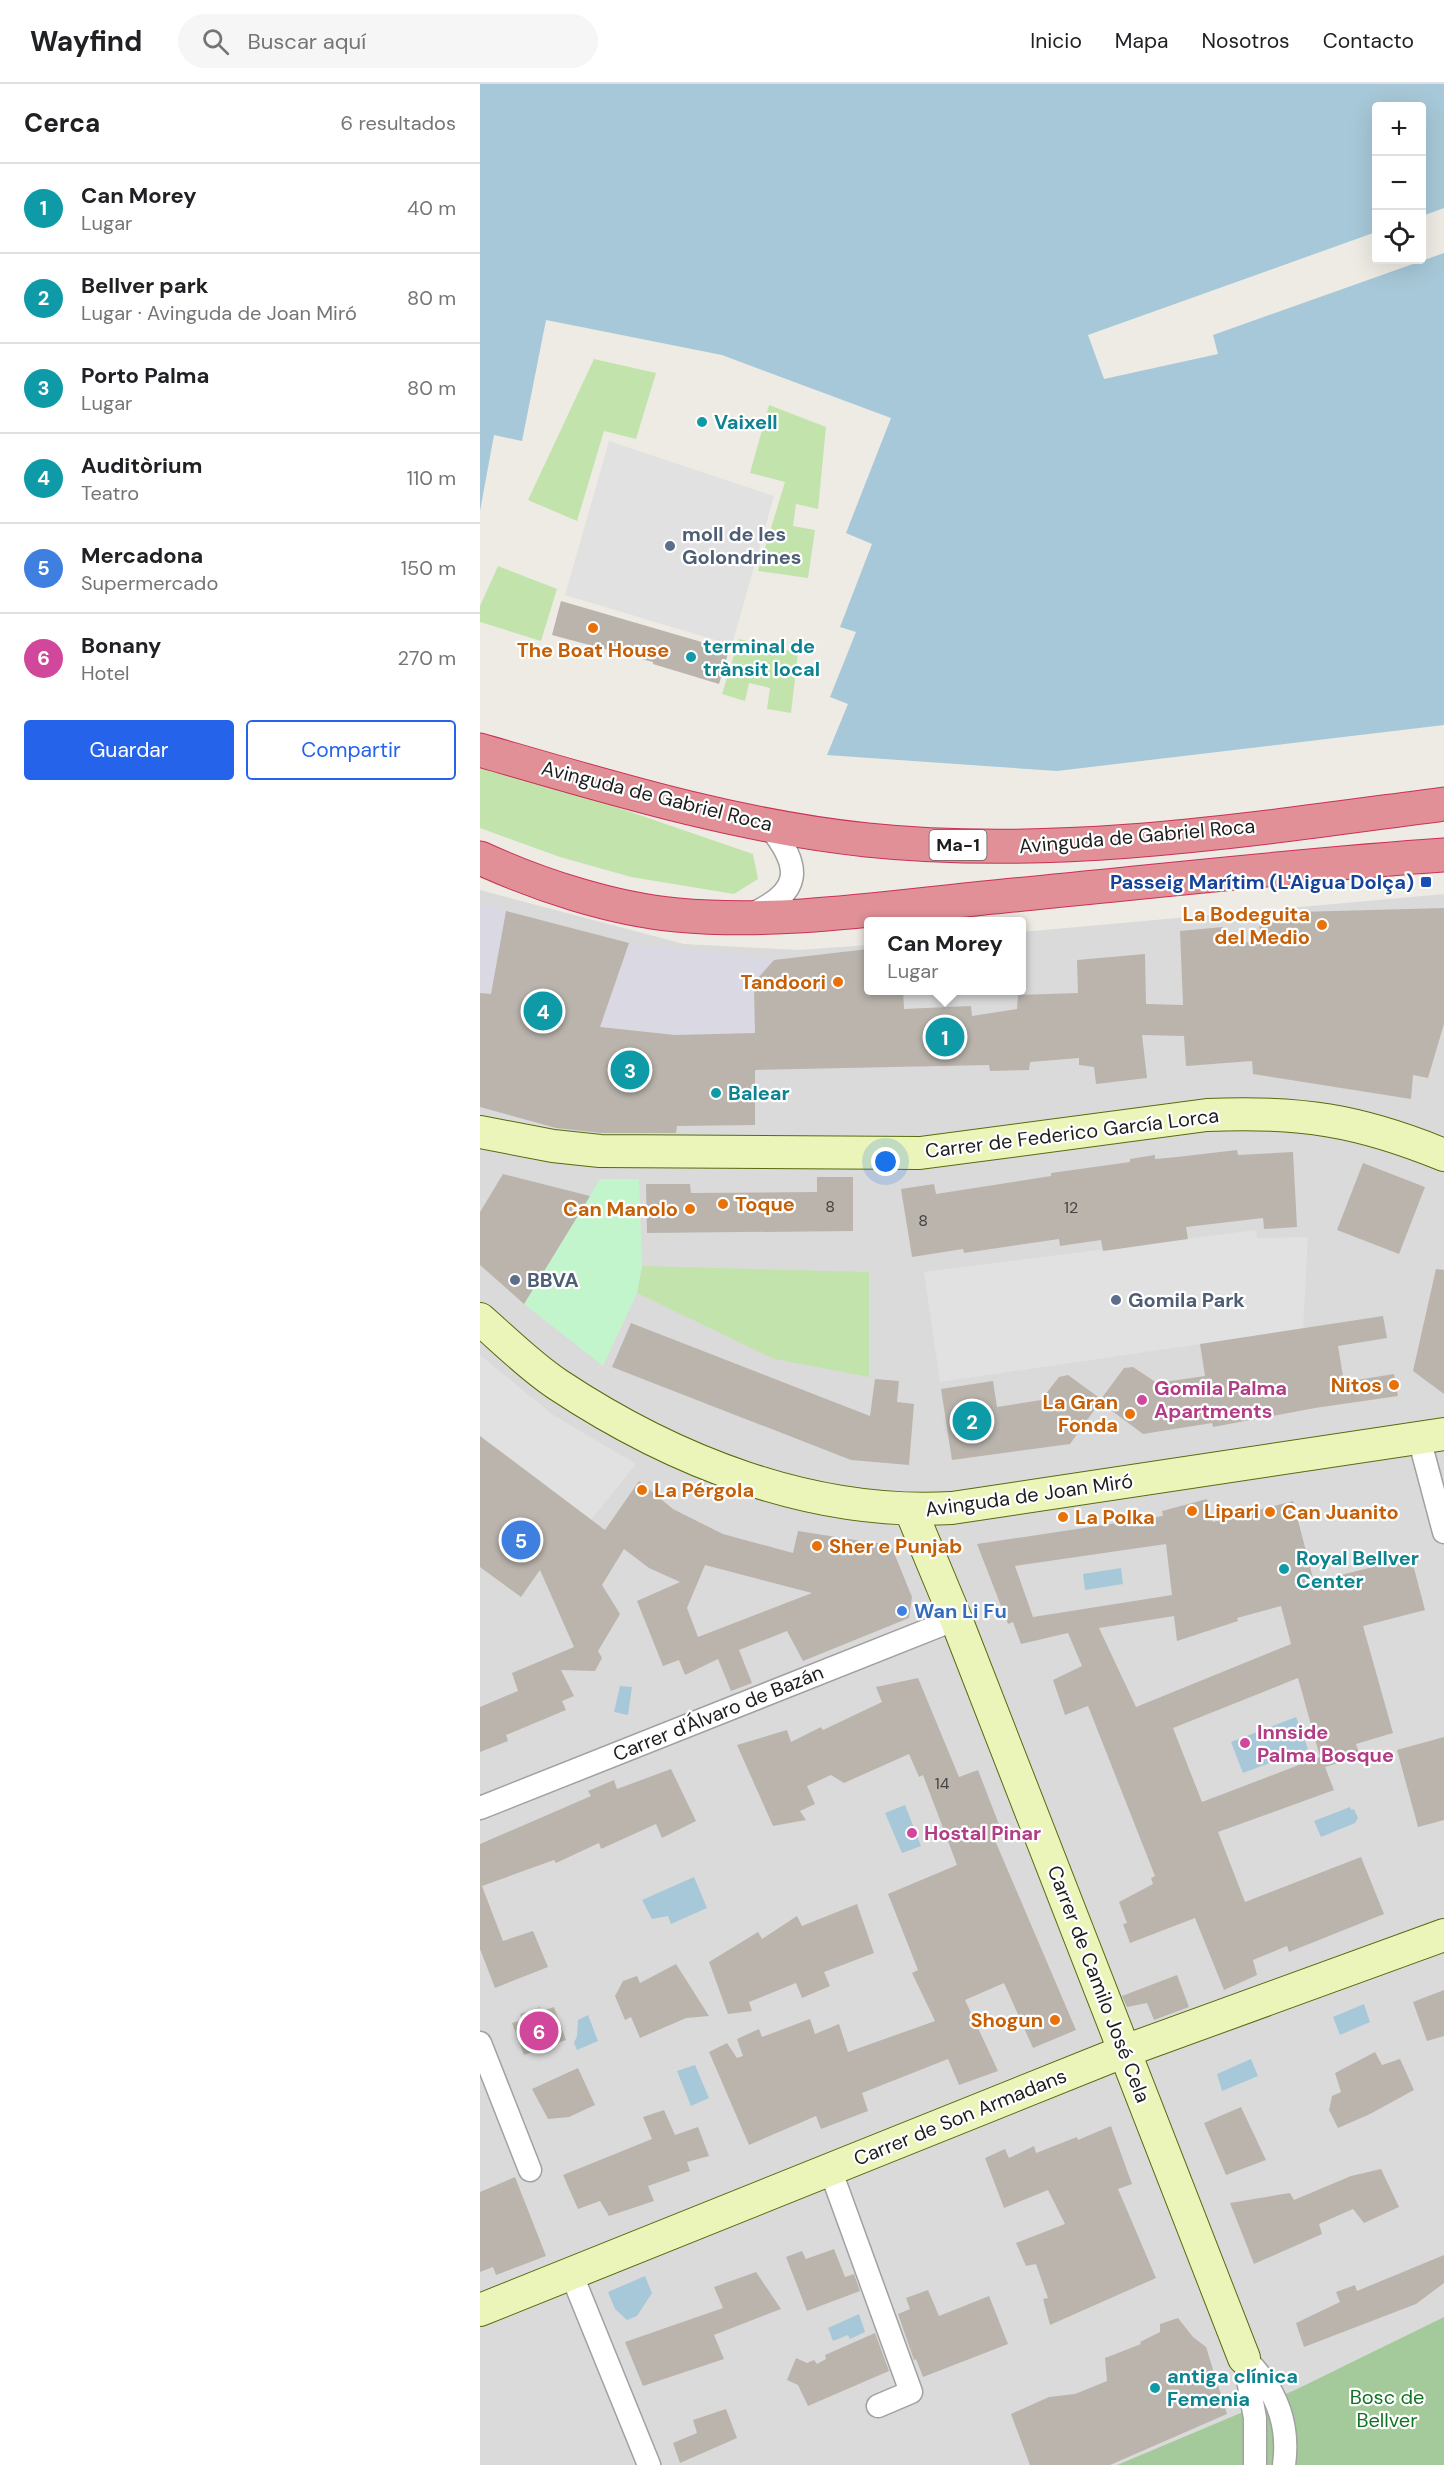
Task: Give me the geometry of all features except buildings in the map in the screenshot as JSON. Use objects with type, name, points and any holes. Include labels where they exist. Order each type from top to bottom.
[{"type":"highway","name":"Avinguda de Gabriel Roca","points":[[480,750],[662,802],[768,825],[895,842],[1034,846],[1184,836],[1444,804]]},
{"type":"highway","points":[[480,858],[598,901],[675,915],[743,918],[863,910],[1444,855]]},
{"type":"street","points":[[743,918],[774,904],[788,890],[793,876],[782,842],[768,825]]},
{"type":"street","name":"Carrer de Federico García Lorca","points":[[480,1132],[553,1146],[600,1150],[920,1153],[1207,1115],[1254,1113],[1347,1122],[1395,1135],[1444,1155]]},
{"type":"street","name":"Avinguda de Joan Miró","points":[[480,1319],[555,1383],[634,1430],[710,1466],[748,1479],[822,1498],[911,1511],[952,1508],[1432,1436]]},
{"type":"street","points":[[1432,1436],[1429,1476],[1444,1532]]},
{"type":"street","name":"Carrer de Camilo José Cela","points":[[911,1511],[956,1619],[1244,2358]]},
{"type":"street","name":"Carrer d'Álvaro de Bazán","points":[[480,1808],[956,1619]]},
{"type":"street","name":"Carrer de Son Armadans","points":[[480,2310],[1125,2051],[1444,1935]]},
{"type":"street","points":[[480,2043],[530,2170]]},
{"type":"street","points":[[830,2169],[911,2392],[878,2406]]},
{"type":"street","points":[[571,2273],[649,2465]]},
{"type":"street","points":[[1244,2358],[1255,2418],[1255,2465]]},
{"type":"street","points":[[1244,2358],[1262,2375],[1286,2424],[1284,2465]]},
{"type":"shaded area","name":"moll de les Golondrines","points":[[609,441],[774,496],[732,645],[565,595]]},
{"type":"shaded area","points":[[480,890],[684,944],[798,950],[864,945],[864,995],[1026,995],[1026,932],[1444,894],[1444,2317],[1296,2390],[1117,2465],[480,2465]]},
{"type":"shaded area","points":[[480,904],[506,911],[491,994],[480,993]]},
{"type":"shaded area","points":[[629,943],[774,960],[758,977],[754,988],[755,1033],[675,1035],[600,1027]]},
{"type":"shaded area","name":"Gomila Park","points":[[1256,1230],[1257,1238],[1308,1237],[1303,1329],[940,1382],[924,1272]]},
{"type":"shaded area","points":[[480,1355],[553,1415],[636,1464],[591,1520],[480,1436]]},
{"type":"green space","points":[[594,359],[656,373],[636,439],[604,431],[577,521],[528,500]]},
{"type":"green space","points":[[769,405],[826,427],[818,509],[796,504],[793,526],[815,530],[808,578],[758,571],[785,482],[750,473]]},
{"type":"green space","points":[[498,566],[557,589],[541,641],[480,622],[480,606]]},
{"type":"green space","points":[[739,639],[798,653],[791,713],[767,709],[770,688],[749,683],[745,701],[722,694]]},
{"type":"green space","points":[[480,765],[590,798],[753,854],[758,879],[734,894],[631,877],[560,857],[480,828]]},
{"type":"green space","points":[[600,1179],[639,1179],[642,1266],[637,1293],[603,1366],[524,1304]]},
{"type":"green space","points":[[642,1266],[869,1272],[869,1377],[774,1359],[637,1293]]},
{"type":"green space","name":"Bosc de Bellver","points":[[1444,2317],[1444,2465],[1117,2465],[1295,2390]]},
{"type":"water","points":[[480,84],[1444,84],[1444,208],[1426,215],[1426,102],[1372,102],[1372,233],[1088,335],[1104,379],[1218,354],[1213,335],[1413,264],[1426,264],[1426,259],[1444,253],[1444,725],[1057,771],[827,755],[848,704],[830,697],[856,632],[840,627],[872,544],[846,533],[891,418],[722,355],[546,320],[522,441],[494,435],[480,511]]},
{"type":"water","points":[[1121,1568],[1123,1584],[1085,1590],[1083,1574]]},
{"type":"water","points":[[620,1686],[632,1687],[628,1715],[614,1712]]},
{"type":"water","points":[[1296,1717],[1308,1749],[1243,1773],[1231,1742]]},
{"type":"water","points":[[905,1805],[921,1846],[902,1853],[885,1813]]},
{"type":"water","points":[[1350,1807],[1351,1810],[1354,1809],[1358,1818],[1355,1823],[1321,1837],[1314,1821]]},
{"type":"water","points":[[694,1877],[707,1908],[671,1924],[668,1916],[652,1919],[642,1900]]},
{"type":"water","points":[[1364,2004],[1370,2022],[1340,2035],[1333,2017]]},
{"type":"water","points":[[588,2015],[598,2041],[577,2050],[574,2043],[578,2020]]},
{"type":"water","points":[[1251,2059],[1258,2076],[1222,2091],[1217,2074]]},
{"type":"water","points":[[695,2065],[709,2098],[691,2106],[677,2071]]},
{"type":"water","points":[[645,2276],[652,2293],[637,2316],[627,2320],[615,2309],[608,2292]]},
{"type":"water","points":[[859,2314],[865,2332],[850,2339],[848,2335],[833,2341],[828,2328]]},
{"type":"place","name":"Vaixell","points":[[702,422]]},
{"type":"place","name":"moll de les Golondrines","points":[[670,546]]},
{"type":"place","name":"The Boat House","points":[[593,628]]},
{"type":"place","name":"terminal de trànsit local","points":[[691,657]]},
{"type":"place","name":"Passeig Marítim (L'Aigua Dolça)","points":[[1426,882]]},
{"type":"place","name":"La Bodeguita del Medio","points":[[1322,925]]},
{"type":"place","name":"Tandoori","points":[[838,982]]},
{"type":"place","name":"Auditòrium","points":[[543,1011]]},
{"type":"place","name":"Can Morey","points":[[945,1037]]},
{"type":"place","name":"Porto Palma","points":[[630,1070]]},
{"type":"place","name":"Balear","points":[[716,1093]]},
{"type":"place","name":"Toque","points":[[723,1204]]},
{"type":"place","name":"Can Manolo","points":[[690,1209]]},
{"type":"place","name":"BBVA","points":[[515,1280]]},
{"type":"place","name":"Gomila Park","points":[[1116,1300]]},
{"type":"place","name":"Nitos","points":[[1394,1385]]},
{"type":"place","name":"Gomila Palma Apartments","points":[[1142,1400]]},
{"type":"place","name":"La Gran Fonda","points":[[1130,1414]]},
{"type":"place","name":"Bellver park","points":[[972,1421]]},
{"type":"place","name":"La Pérgola","points":[[642,1490]]},
{"type":"place","name":"Lipari","points":[[1192,1511]]},
{"type":"place","name":"Can Juanito","points":[[1270,1512]]},
{"type":"place","name":"La Polka","points":[[1063,1517]]},
{"type":"place","name":"Mercadona","points":[[521,1540]]},
{"type":"place","name":"Sher e Punjab","points":[[817,1546]]},
{"type":"place","name":"Royal Bellver Center","points":[[1284,1569]]},
{"type":"place","name":"Wan Li Fu","points":[[902,1611]]},
{"type":"place","name":"Innside Palma Bosque","points":[[1245,1743]]},
{"type":"place","name":"Hostal Pinar","points":[[912,1833]]},
{"type":"place","name":"Shogun","points":[[1055,2020]]},
{"type":"place","name":"Bonany","points":[[539,2031]]},
{"type":"place","name":"antiga clínica Femenia","points":[[1155,2388]]}]
